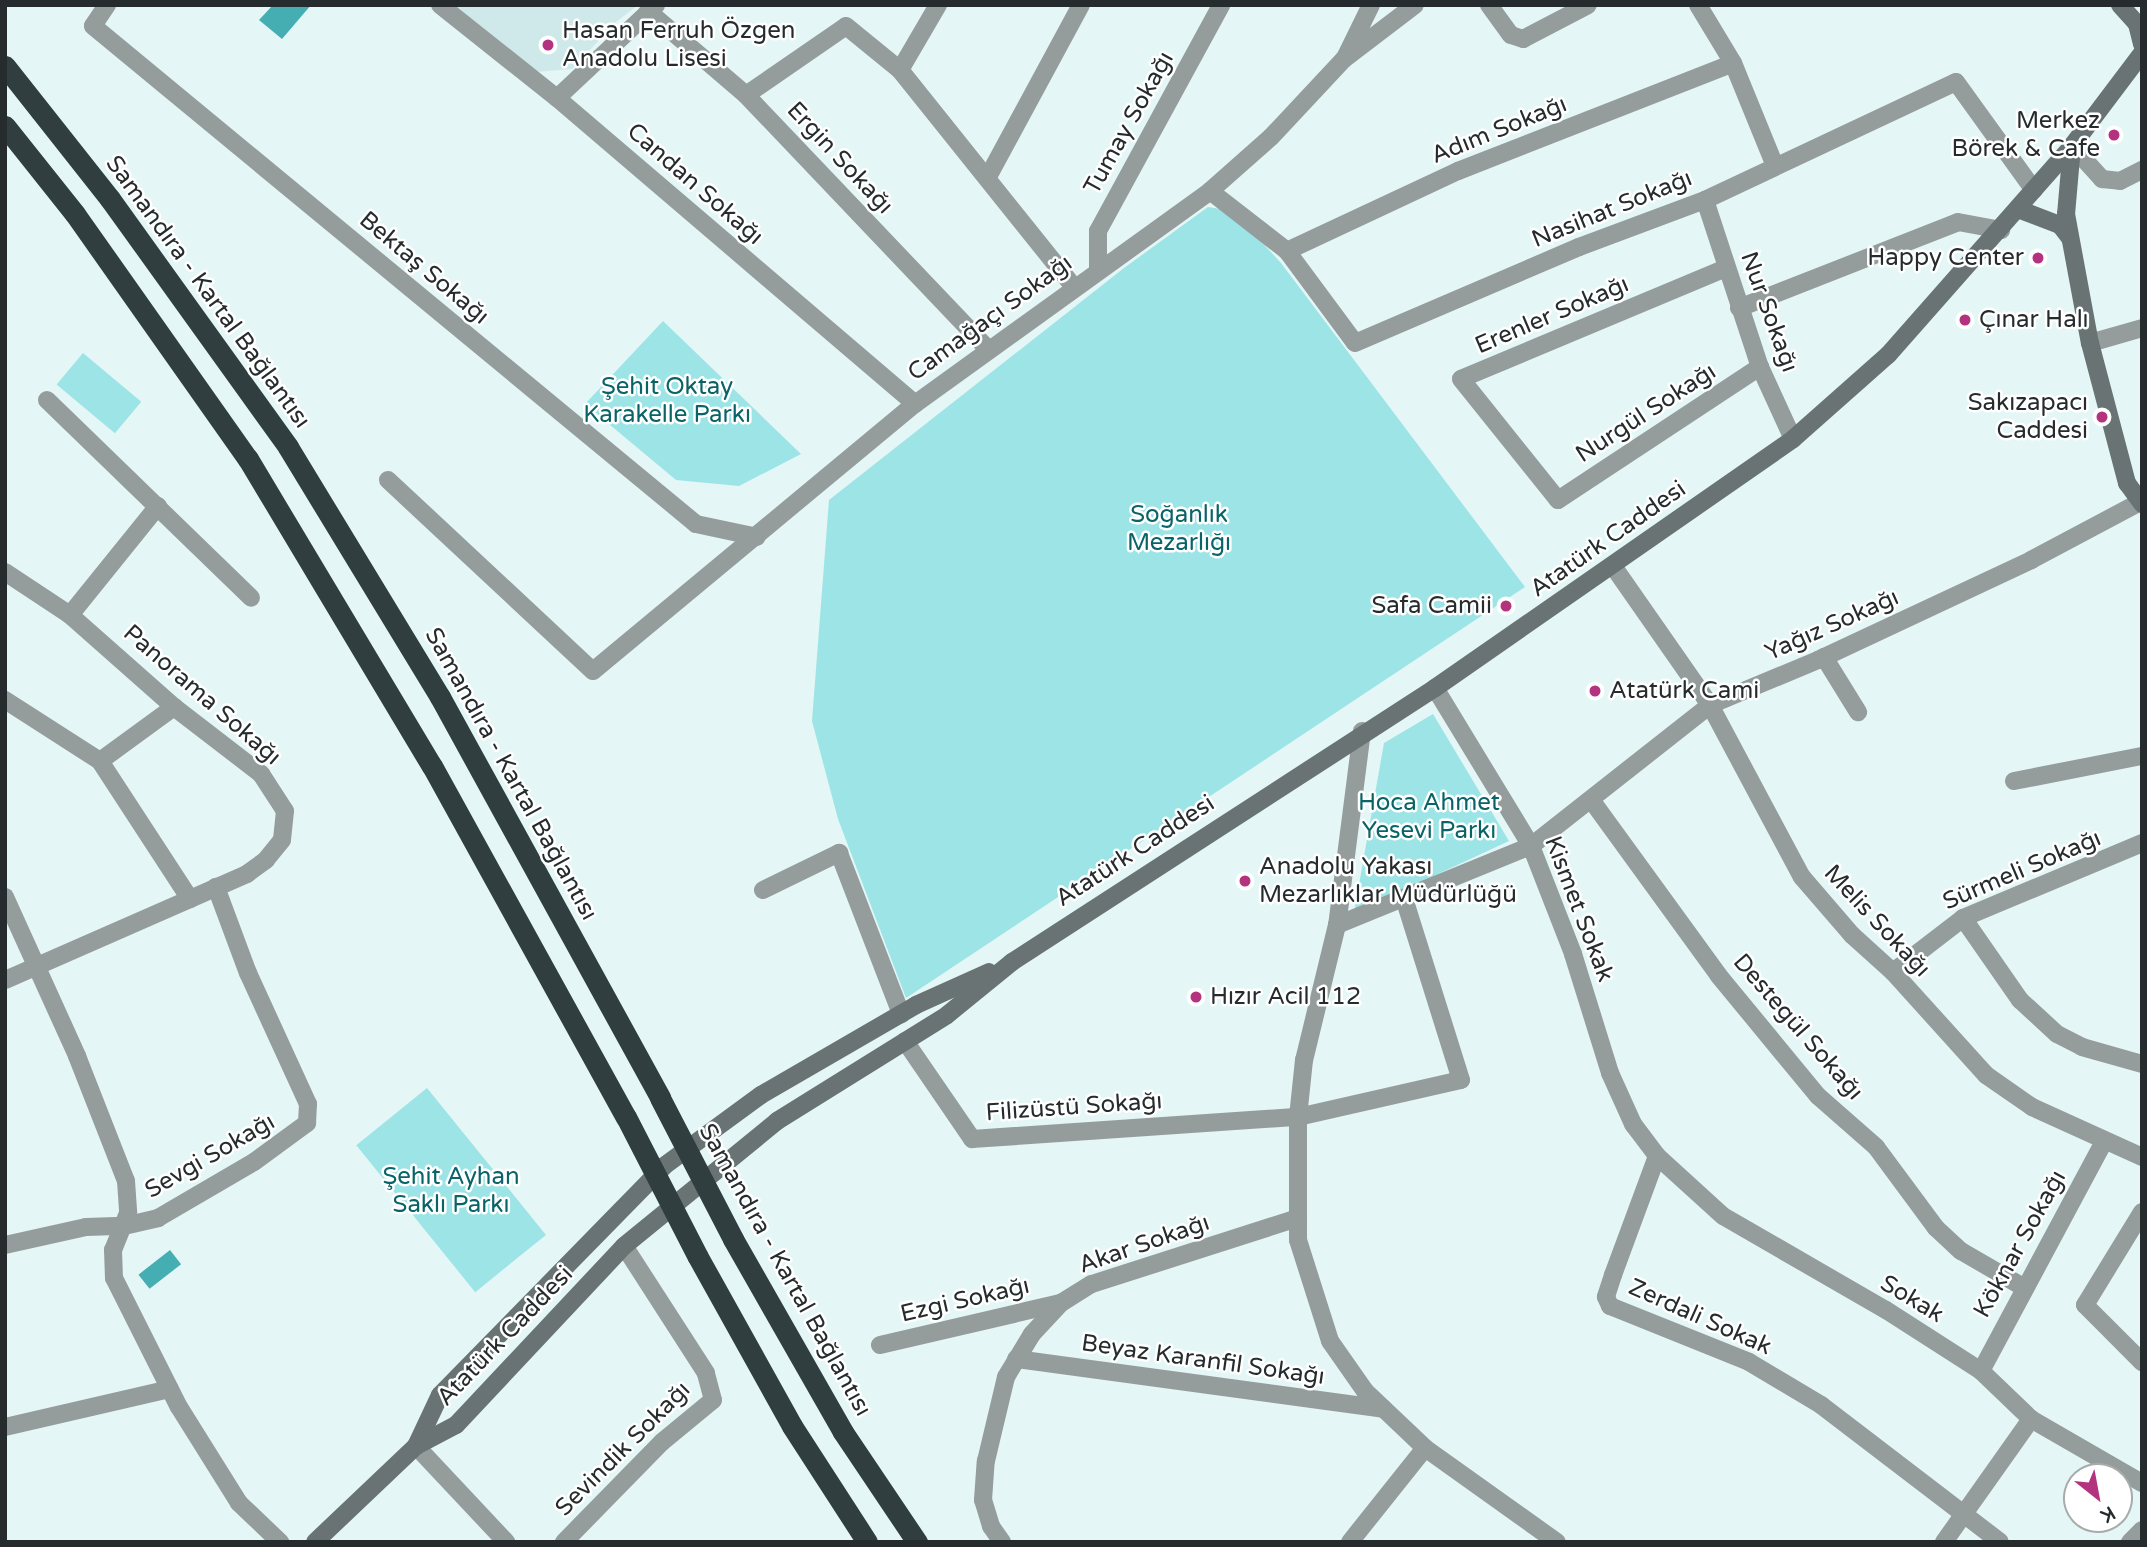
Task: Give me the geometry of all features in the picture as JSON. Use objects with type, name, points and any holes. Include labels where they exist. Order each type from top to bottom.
[{"type":"highway","name":"Samandıra - Kartal Bağlantısı","points":[[5,66],[110,199],[288,447],[452,719],[660,1098],[733,1240],[843,1432],[917,1542]]},
{"type":"highway","points":[[5,126],[83,225],[248,459],[418,742],[626,1118],[698,1257],[792,1426],[867,1542]]},
{"type":"street","name":"Bektaş Sokağı","points":[[107,5],[93,26],[695,524],[757,537]]},
{"type":"street","name":"Candan Sokağı","points":[[440,5],[557,98],[915,404]]},
{"type":"street","points":[[900,70],[938,5]]},
{"type":"street","points":[[989,175],[1081,5]]},
{"type":"street","name":"Tumay Sokağı","points":[[1098,270],[1098,231],[1221,5]]},
{"type":"street","points":[[1344,59],[1371,5]]},
{"type":"street","name":"Camağaçı Sokağı","points":[[388,480],[593,671],[986,348],[1210,191],[1271,137],[1344,59],[1415,5]]},
{"type":"street","points":[[1489,5],[1511,36],[1523,39],[1588,5]]},
{"type":"street","points":[[1698,5],[1733,63],[1775,166]]},
{"type":"street","points":[[2120,5],[2137,24],[2142,44]]},
{"type":"street","points":[[557,98],[652,8]]},
{"type":"street","name":"Ergin Sokağı","points":[[652,8],[746,95],[986,348]]},
{"type":"street","points":[[746,95],[846,26],[900,70],[989,175],[1074,287]]},
{"type":"street","name":"Atatürk Caddesi","points":[[416,1446],[456,1425],[624,1247],[777,1121],[947,1015],[1012,962],[1362,731],[1435,688],[1793,439],[1888,355],[2072,146],[2142,53]]},
{"type":"street","name":"Adım Sokağı","points":[[1287,251],[1458,171],[1733,63]]},
{"type":"street","name":"Nasihat Sokağı","points":[[1210,191],[1287,251],[1355,343],[1579,247],[1705,200],[1956,82],[2034,190]]},
{"type":"street","points":[[2072,146],[2102,179],[2120,181],[2142,170]]},
{"type":"street","points":[[2072,146],[2066,184],[2070,238],[2090,343],[2127,482],[2140,503]]},
{"type":"street","name":"Nur Sokağı","points":[[1705,200],[1760,367],[1793,439]]},
{"type":"street","points":[[2018,209],[2060,225],[2070,238]]},
{"type":"street","points":[[1739,308],[1958,222],[2000,230]]},
{"type":"street","name":"Erenler Sokağı","points":[[1558,500],[1461,379],[1726,268]]},
{"type":"street","points":[[2090,343],[2142,328]]},
{"type":"street","name":"Nurgül Sokağı","points":[[1558,500],[1760,367]]},
{"type":"street","points":[[47,400],[251,598]]},
{"type":"street","name":"Yağız Sokağı","points":[[1337,925],[1405,901],[1531,846],[1592,801],[1710,705],[1824,657],[2031,560],[2140,503]]},
{"type":"street","points":[[70,615],[158,506]]},
{"type":"street","name":"Melis Sokağı","points":[[1613,566],[1710,705],[1802,877],[1852,935],[1893,972],[1986,1075],[2032,1107],[2142,1157]]},
{"type":"street","name":"Panorama Sokağı","points":[[5,572],[70,615],[174,706],[261,774],[285,811],[282,840],[266,860],[190,899],[5,980]]},
{"type":"street","points":[[1824,657],[1858,712]]},
{"type":"street","name":"Kismet Sokak","points":[[1435,688],[1531,846],[1573,954],[1610,1073],[1633,1124],[1657,1156]]},
{"type":"street","points":[[5,700],[100,761],[190,899]]},
{"type":"street","points":[[100,761],[174,706]]},
{"type":"street","points":[[1362,731],[1337,925],[1304,1060],[1298,1117],[1298,1218],[1307,1276],[1330,1341],[1384,1409],[1425,1448],[1557,1542]]},
{"type":"street","points":[[2014,781],[2142,756]]},
{"type":"street","name":"Destegül Sokağı","points":[[1592,801],[1719,976],[1818,1096],[1877,1147],[1936,1228],[1961,1251],[2023,1287]]},
{"type":"street","name":"Sürmeli Sokağı","points":[[1893,972],[1963,918],[2142,843]]},
{"type":"street","points":[[763,890],[839,853],[901,1014]]},
{"type":"street","name":"Sevgi Sokağı","points":[[5,1245],[86,1227],[124,1226],[158,1217],[254,1162],[307,1123],[308,1104],[248,973],[216,887]]},
{"type":"street","points":[[5,897],[38,966],[126,1181],[124,1226],[113,1250],[114,1278],[170,1389],[239,1503],[280,1542]]},
{"type":"street","points":[[1298,1117],[1461,1080],[1405,901]]},
{"type":"street","points":[[1963,918],[2021,1000],[2057,1034],[2082,1047],[2142,1064]]},
{"type":"street","name":"Atatürk Caddesi","points":[[416,1446],[440,1395],[664,1166],[761,1095],[901,1014],[1012,962]]},
{"type":"street","name":"Filizüstü Sokağı","points":[[905,1041],[972,1139],[1298,1117]]},
{"type":"street","name":"Köknar Sokağı","points":[[1981,1371],[2023,1287],[2104,1142]]},
{"type":"street","name":"Sokak","points":[[1657,1156],[1723,1216],[1886,1310],[1981,1371],[2031,1419],[2142,1483]]},
{"type":"street","name":"Zerdali Sokak","points":[[1657,1156],[1606,1297],[1610,1306],[1749,1362],[1821,1405],[2000,1542]]},
{"type":"street","points":[[2141,1359],[2085,1305],[2142,1212]]},
{"type":"street","name":"Akar Sokağı","points":[[1002,1542],[990,1526],[983,1500],[995,1419],[1016,1359],[1061,1303],[1092,1284],[1298,1218]]},
{"type":"street","name":"Sevindik Sokağı","points":[[564,1542],[662,1442],[713,1400],[706,1373],[624,1247]]},
{"type":"street","name":"Ezgi Sokağı","points":[[880,1345],[1061,1303]]},
{"type":"street","name":"Beyaz Karanfil Sokağı","points":[[1016,1359],[1384,1409]]},
{"type":"street","points":[[5,1427],[170,1389]]},
{"type":"street","points":[[1944,1542],[2031,1419]]},
{"type":"street","points":[[315,1542],[416,1446],[506,1542]]},
{"type":"street","points":[[1350,1542],[1425,1448]]},
{"type":"street","points":[[2130,1542],[2142,1531]]},
{"type":"shaded area","points":[[273,5],[311,5],[282,39],[259,20]]},
{"type":"shaded area","name":"Hasan Ferruh Özgen Anadolu Lisesi","points":[[454,5],[638,5],[616,22],[572,69],[535,72]]},
{"type":"shaded area","points":[[170,1250],[181,1264],[150,1289],[138,1275]]},
{"type":"green space","name":"Soğanlık Mezarlığı","points":[[1208,207],[1233,211],[1281,263],[1525,587],[906,998],[838,819],[812,721],[829,500],[1124,268]]},
{"type":"green space","name":"Şehit Oktay Karakelle Parkı","points":[[663,321],[801,454],[739,486],[676,480],[585,404]]},
{"type":"green space","points":[[83,353],[141,402],[115,433],[57,384]]},
{"type":"green space","name":"Hoca Ahmet Yesevi Parkı","points":[[1433,714],[1509,841],[1354,913],[1384,743]]},
{"type":"green space","name":"Şehit Ayhan Saklı Parkı","points":[[427,1088],[546,1235],[475,1292],[356,1145]]},
{"type":"place","name":"Hasan Ferruh Özgen Anadolu Lisesi","points":[[548,45]]},
{"type":"place","name":"Merkez Börek & Cafe","points":[[2114,135]]},
{"type":"place","name":"Happy Center","points":[[2038,258]]},
{"type":"place","name":"Çınar Halı","points":[[1965,320]]},
{"type":"place","name":"Sakızapacı Caddesi","points":[[2102,417]]},
{"type":"place","name":"Safa Camii","points":[[1506,606]]},
{"type":"place","name":"Atatürk Cami","points":[[1595,691]]},
{"type":"place","name":"Anadolu Yakası Mezarlıklar Müdürlüğü","points":[[1245,881]]},
{"type":"place","name":"Hızır Acil 112","points":[[1196,997]]}]
